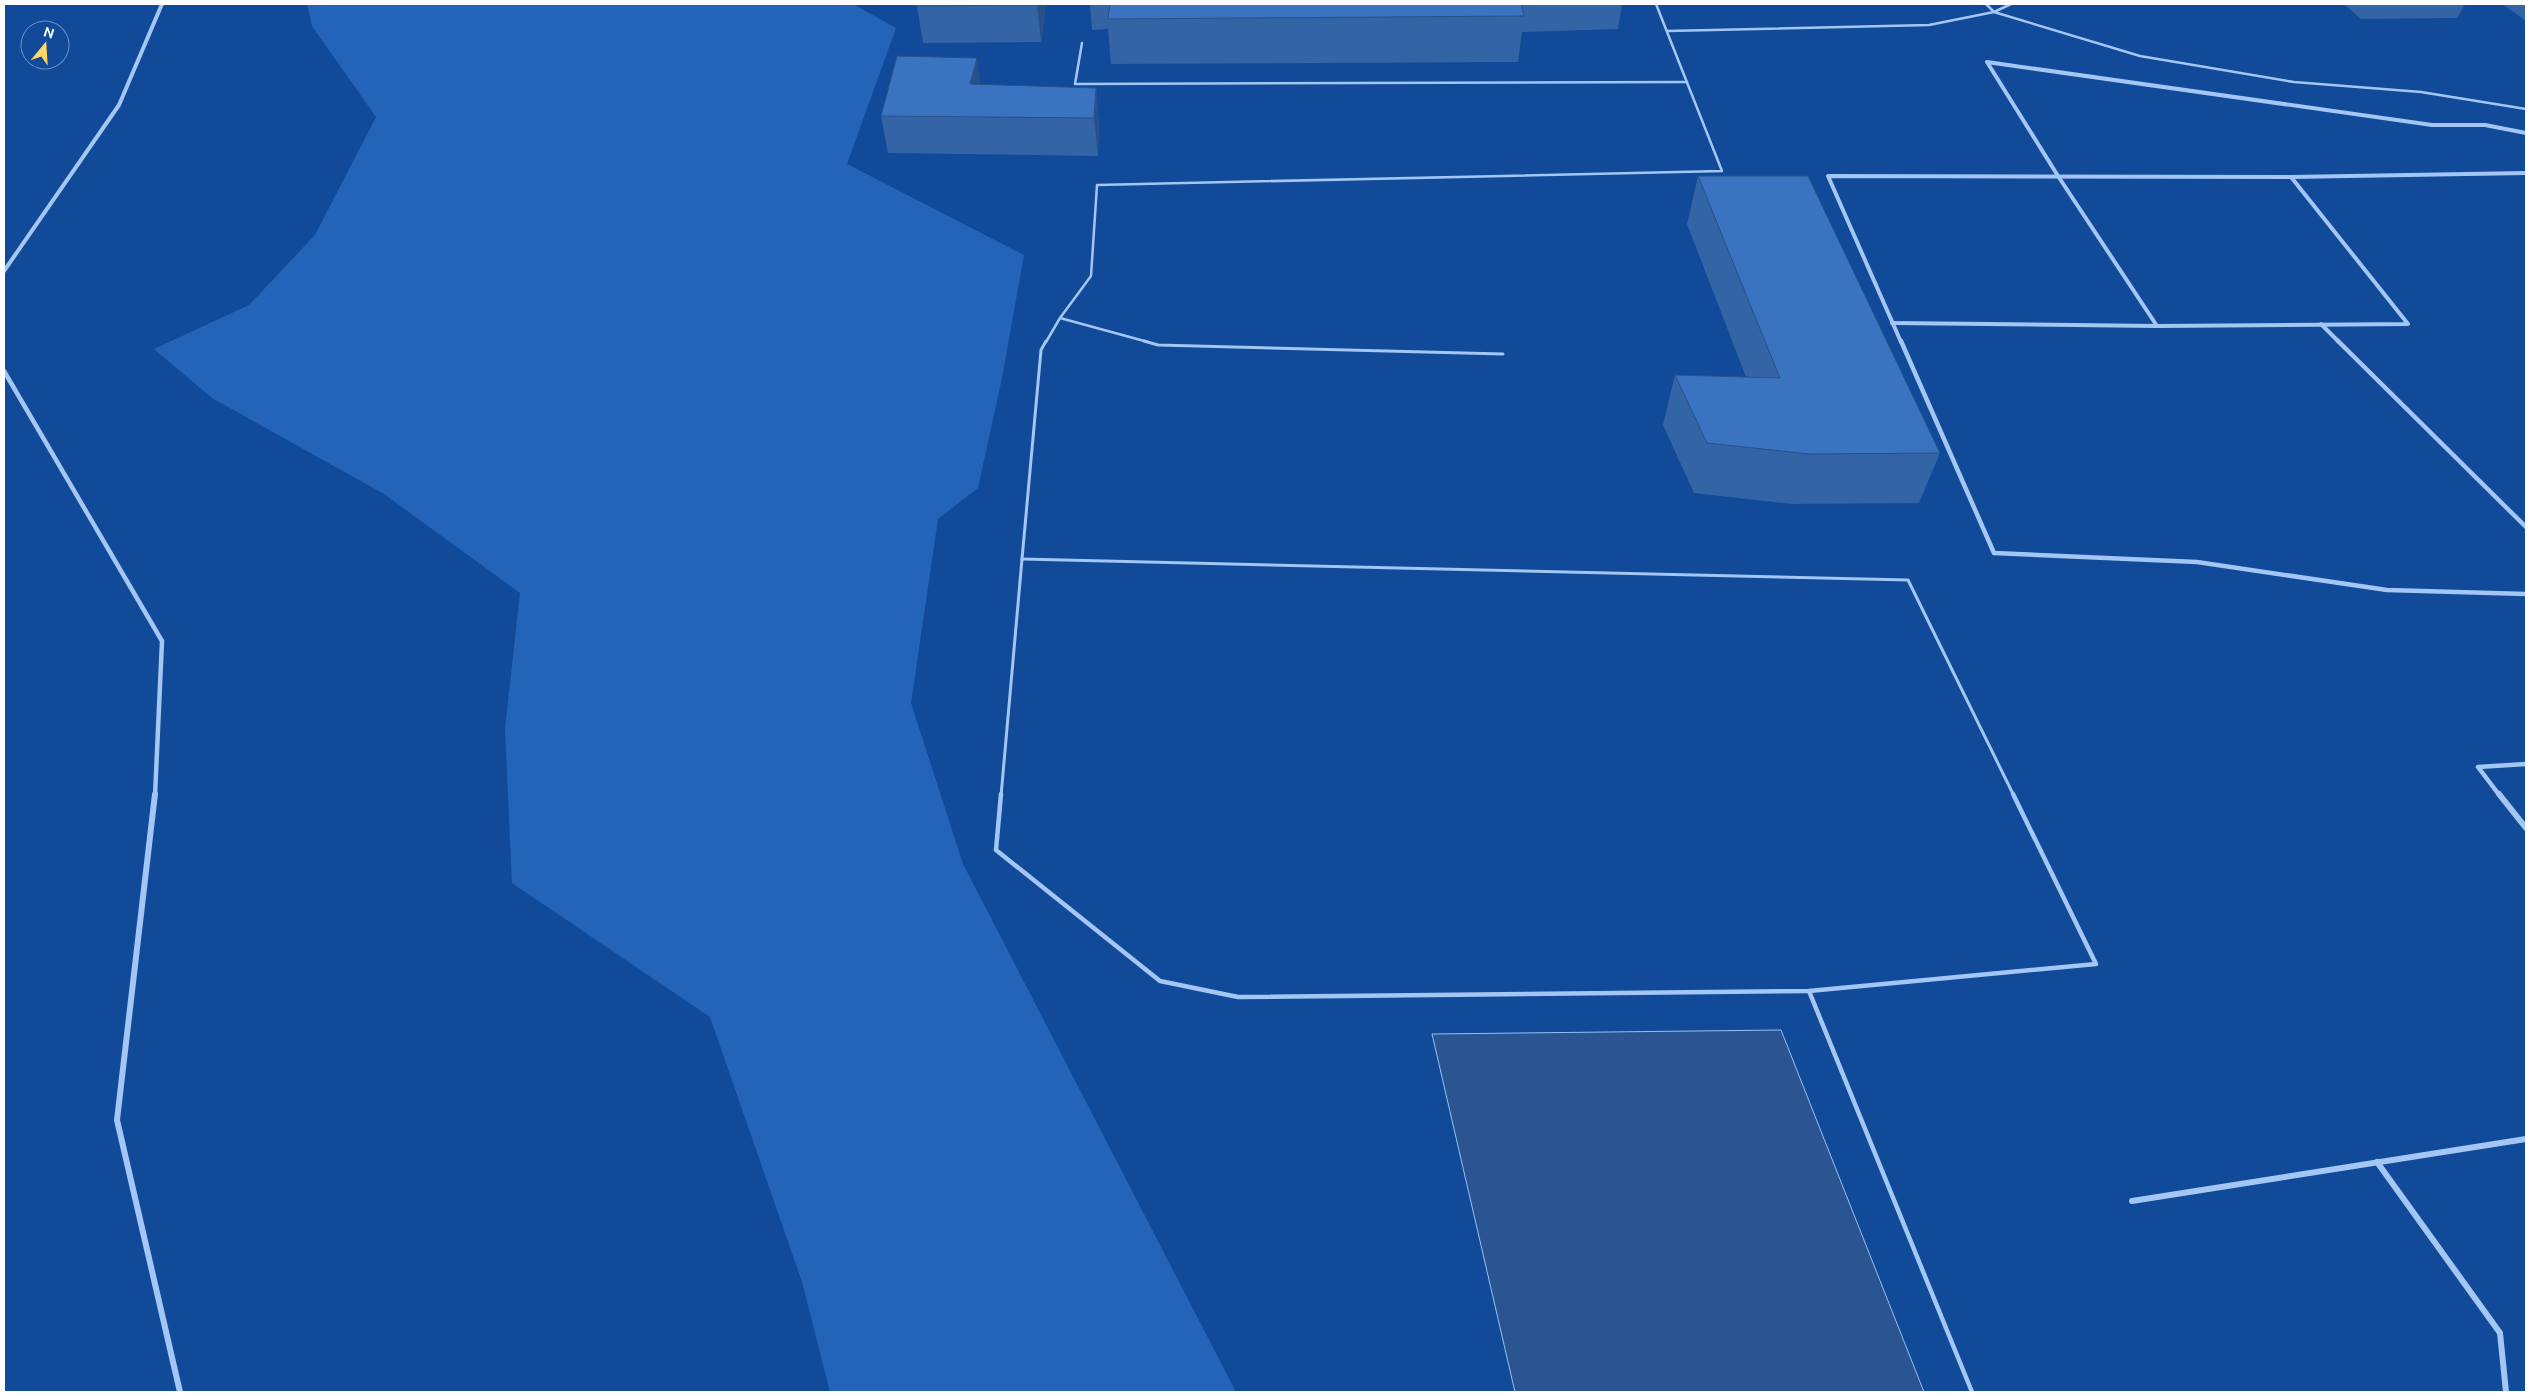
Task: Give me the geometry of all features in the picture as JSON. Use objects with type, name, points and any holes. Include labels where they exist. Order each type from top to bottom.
[{"type":"street","points":[[4,271],[119,105],[162,4]]},
{"type":"street","points":[[2157,326],[2058,176],[1987,62],[2432,124],[2485,125],[2526,133]]},
{"type":"street","points":[[2521,173],[2526,178]]},
{"type":"street","points":[[2526,173],[2291,177],[1828,176],[1994,553],[2197,562],[2387,590],[2526,594]]},
{"type":"street","points":[[1892,323],[2157,326],[2408,324],[2291,177]]},
{"type":"street","points":[[2321,324],[2526,527]]},
{"type":"street","points":[[4,370],[162,641],[156,796],[117,1120],[180,1392]]},
{"type":"street","points":[[2526,764],[2478,767],[2526,828]]},
{"type":"street","points":[[2132,1201],[2526,1139]]},
{"type":"street","points":[[2377,1162],[2500,1333],[2506,1392]]},
{"type":"lane","points":[[1022,559],[1908,580],[2096,964],[1809,991],[1238,997],[1160,981],[996,850],[1022,559],[1041,350],[1060,318],[1091,276],[1097,186],[1722,171],[1656,4]]},
{"type":"lane","points":[[1986,4],[1994,12],[2140,56],[2294,82],[2421,92],[2526,109]]},
{"type":"lane","points":[[1667,31],[1929,25],[1994,12],[2012,4]]},
{"type":"lane","points":[[1082,43],[1074,84],[1687,82]]},
{"type":"lane","points":[[1060,318],[1158,345],[1503,354]]},
{"type":"lane","points":[[1809,991],[1972,1392]]},
{"type":"shaded area","points":[[307,4],[853,4],[896,28],[847,164],[1024,255],[1002,378],[978,488],[938,519],[911,703],[963,864],[1236,1392],[830,1392],[802,1282],[710,1017],[512,883],[505,729],[520,593],[384,494],[212,398],[154,349],[249,305],[315,235],[376,117],[312,26]]},
{"type":"shaded area","points":[[1781,1030],[1924,1392],[1515,1392],[1432,1034]]},
{"type":"building","points":[[917,4],[1037,4],[1037,5],[917,6]]},
{"type":"building","points":[[1110,4],[1521,4],[1524,16],[1108,19]]},
{"type":"building","points":[[897,56],[977,58],[970,84],[1096,88],[1094,118],[881,116]]},
{"type":"building","points":[[1698,176],[1808,176],[1940,453],[1809,454],[1707,443],[1675,375],[1780,378]]}]
